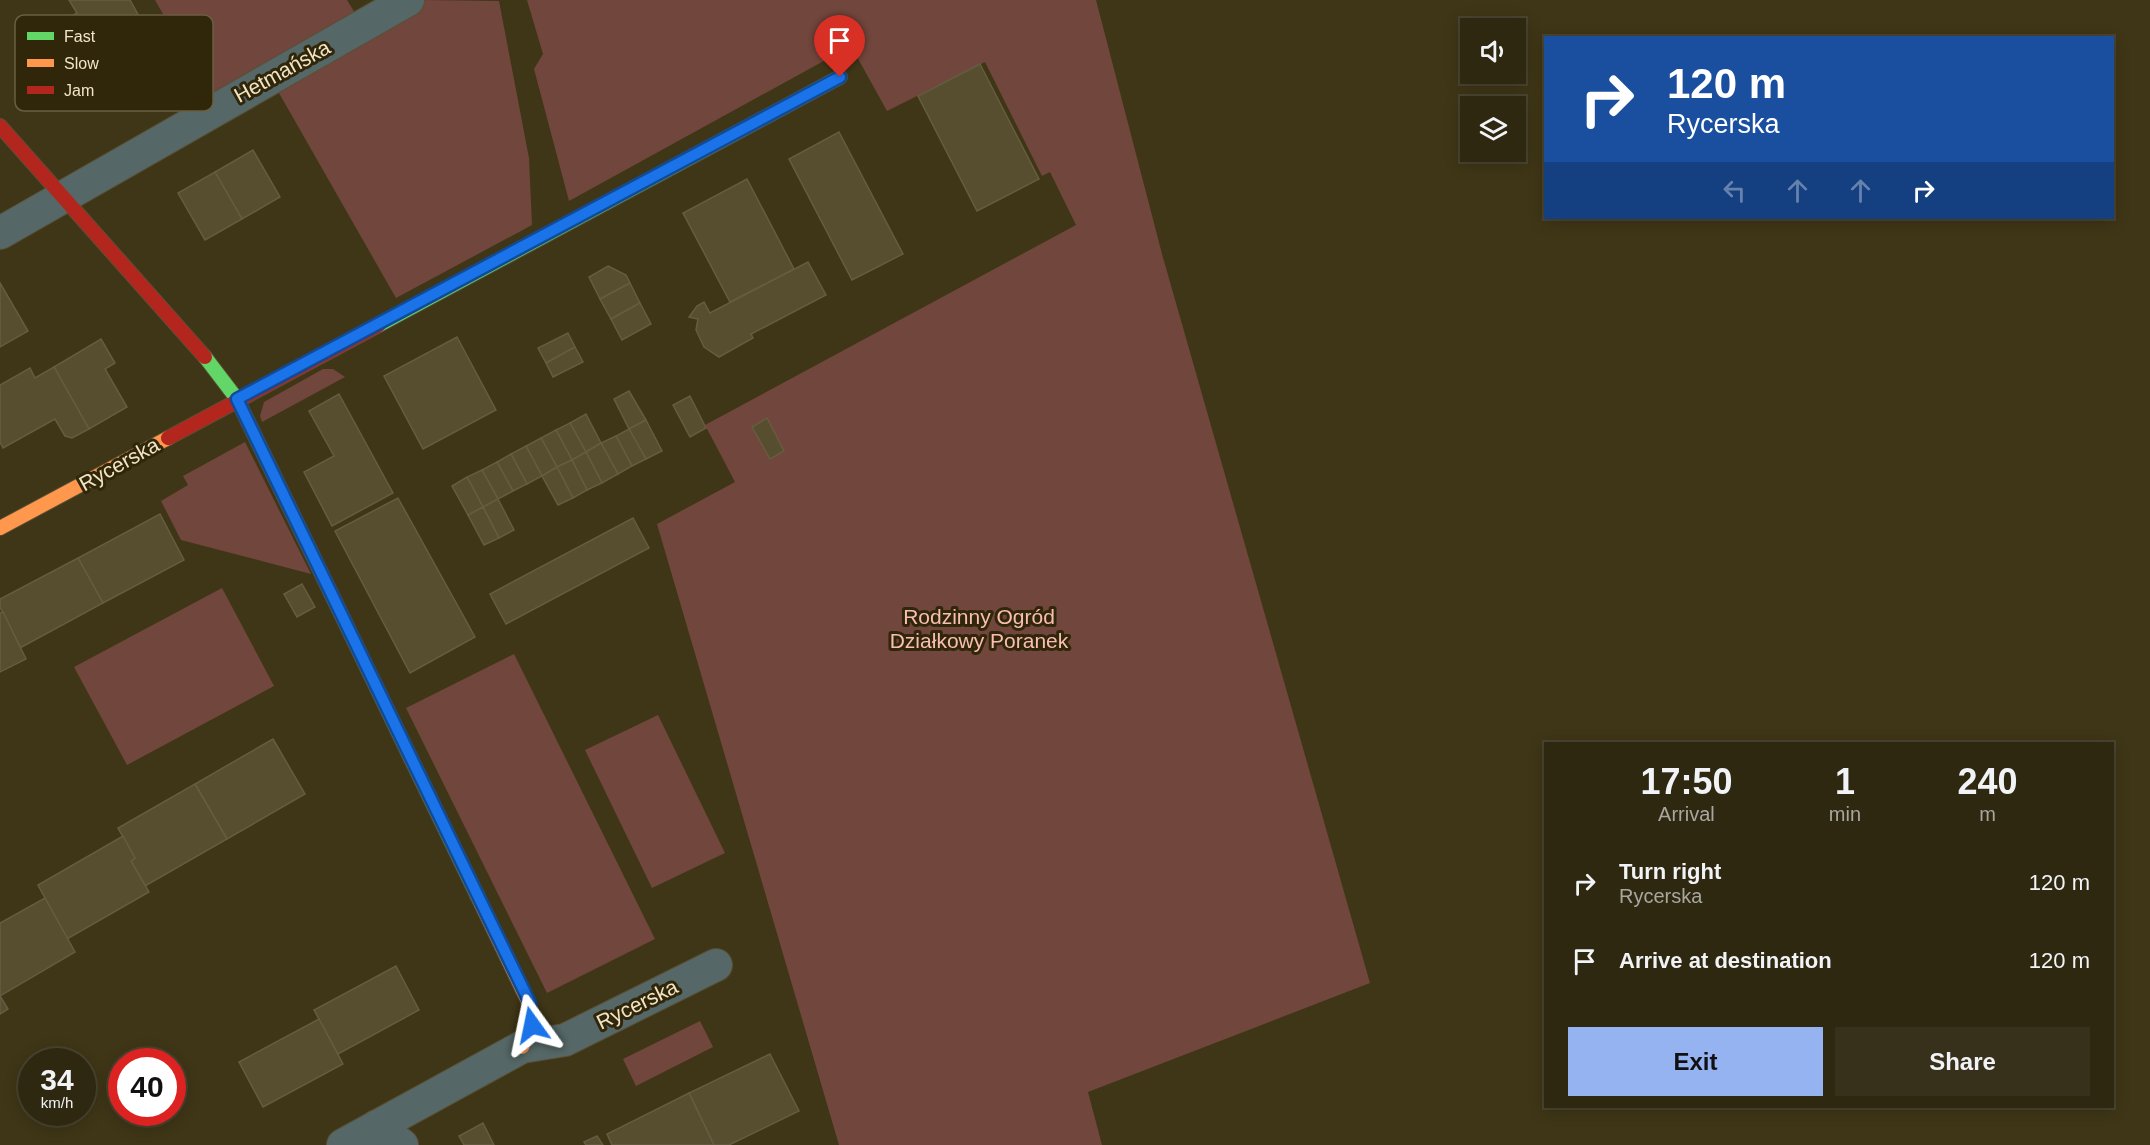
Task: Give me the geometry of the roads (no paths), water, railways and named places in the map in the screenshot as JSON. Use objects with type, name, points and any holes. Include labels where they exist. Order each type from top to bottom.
[{"type":"street","name":"Hetmańska","points":[[213,110],[408,0]]},
{"type":"street","name":"Rycerska","points":[[0,528],[840,77]]},
{"type":"street","name":"Hetmańska","points":[[0,233],[212,111]]},
{"type":"street","points":[[0,126],[207,359],[237,399],[530,1003],[532,1025],[522,1047]]},
{"type":"street","name":"Rycerska","points":[[343,1145],[522,1047],[565,1040],[716,964]]},
{"type":"street","points":[[377,1126],[402,1145]]},
{"type":"park label","name":"Rodzinny Ogród Działkowy Poranek","points":[[979,628]]}]
